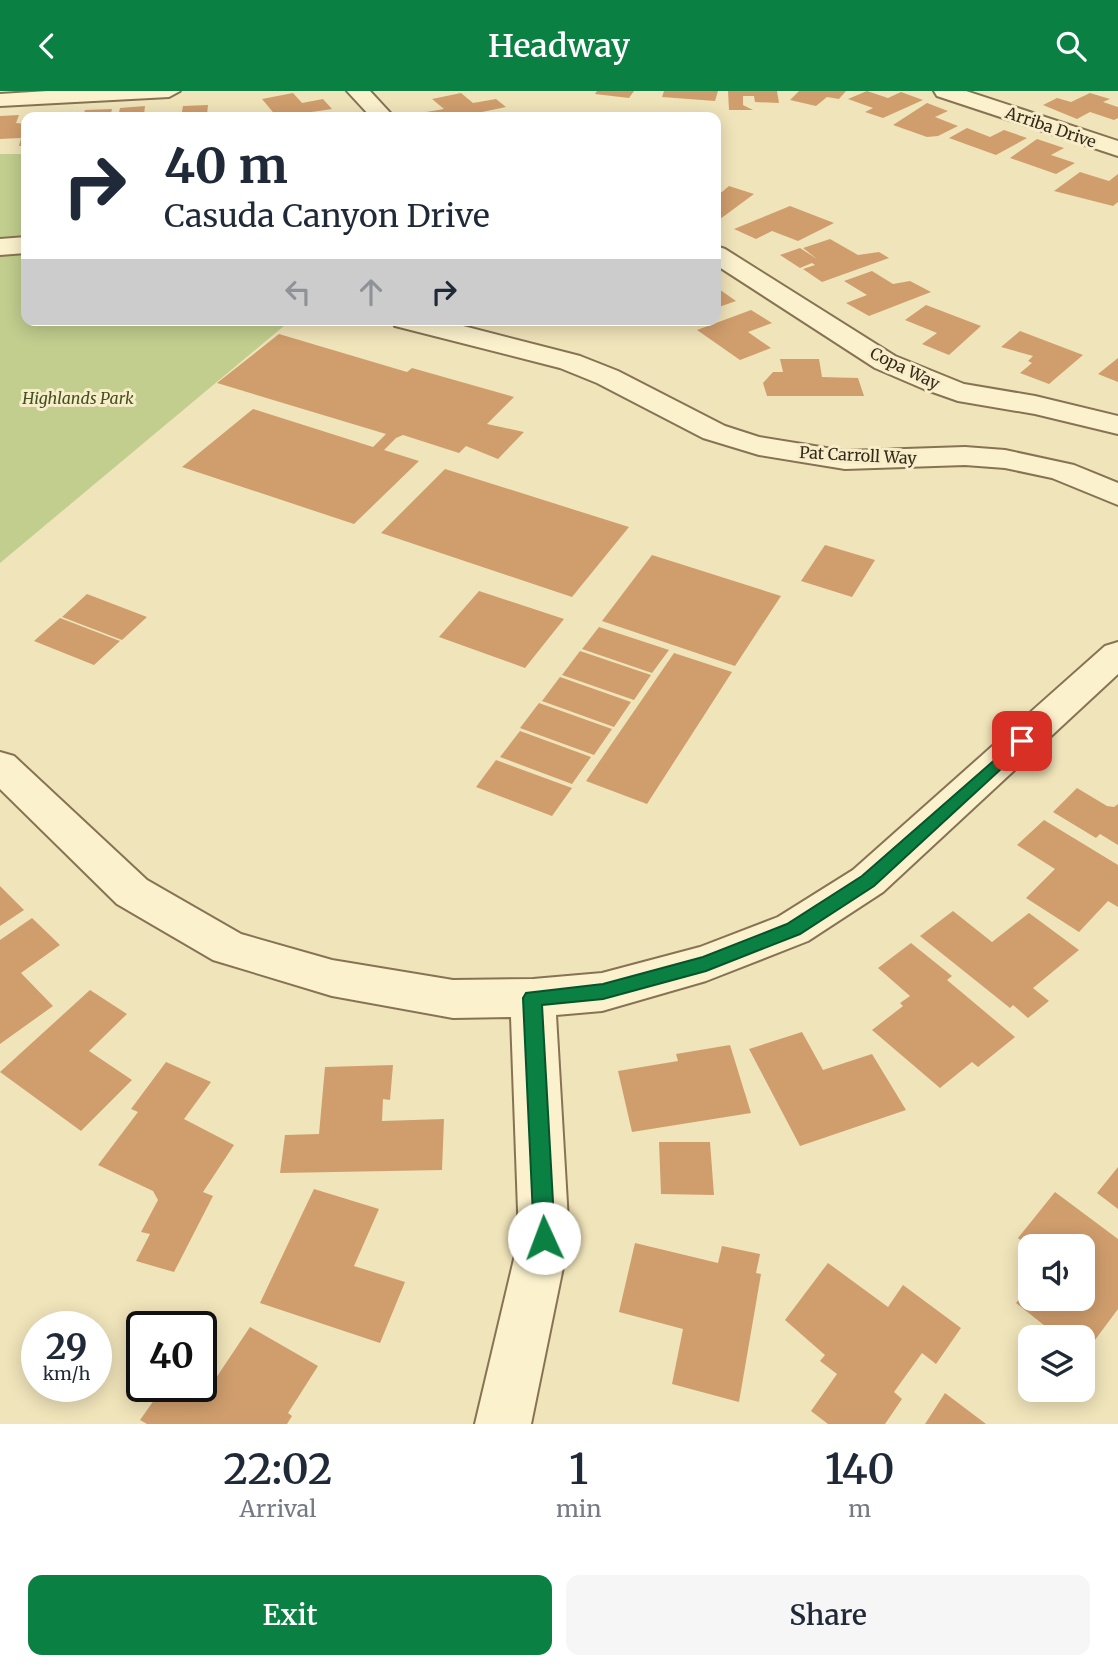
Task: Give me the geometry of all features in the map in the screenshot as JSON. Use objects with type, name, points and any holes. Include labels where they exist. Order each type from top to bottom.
[{"type":"street","points":[[0,100],[67,94],[169,91]]},
{"type":"street","points":[[358,91],[378,112]]},
{"type":"street","name":"Arriba Drive","points":[[945,91],[1118,149]]},
{"type":"street","points":[[0,247],[21,246]]},
{"type":"street","name":"Copa Way","points":[[721,257],[885,362],[934,383],[958,392],[1035,405],[1118,425]]},
{"type":"street","name":"Pat Carroll Way","points":[[429,326],[570,362],[632,387],[716,433],[750,442],[808,456],[898,460],[966,456],[1049,465],[1085,477],[1118,495]]},
{"type":"street","points":[[0,766],[132,892],[228,948],[332,978],[453,999],[533,998],[603,992],[706,964],[793,929],[868,881],[1118,654]]},
{"type":"street","points":[[508,1423],[544,1238],[533,998]]},
{"type":"green space","name":"Highlands Park","points":[[0,154],[21,154],[21,326],[284,326],[0,563]]},
{"type":"building","points":[[597,91],[634,91],[629,98],[595,94]]},
{"type":"building","points":[[664,91],[718,91],[715,101],[662,97]]},
{"type":"building","points":[[728,91],[777,91],[779,103],[755,102],[754,96],[743,96],[743,105],[753,110],[729,110]]},
{"type":"building","points":[[799,91],[846,91],[839,99],[827,97],[816,106],[790,100]]},
{"type":"building","points":[[867,91],[888,98],[901,92],[923,100],[883,118],[865,112],[873,108],[848,99]]},
{"type":"building","points":[[293,93],[302,103],[323,99],[332,109],[273,112],[262,99]]},
{"type":"building","points":[[461,93],[473,103],[496,99],[506,107],[482,112],[426,112],[444,109],[432,99]]},
{"type":"building","points":[[1090,93],[1110,99],[1103,102],[1118,107],[1118,118],[1114,120],[1090,112],[1077,119],[1043,105],[1057,98],[1071,102]]},
{"type":"building","points":[[927,103],[948,111],[935,117],[958,126],[938,136],[927,137],[893,125]]},
{"type":"building","points":[[208,105],[207,112],[182,112],[183,106]]},
{"type":"building","points":[[145,106],[144,112],[119,112],[120,108]]},
{"type":"building","points":[[112,109],[111,112],[85,110]]},
{"type":"building","points":[[19,115],[16,123],[21,124],[21,138],[0,139],[0,116]]},
{"type":"building","points":[[967,128],[990,137],[1004,130],[1027,138],[996,155],[949,138]]},
{"type":"building","points":[[1037,139],[1064,148],[1051,155],[1075,163],[1056,174],[1010,158]]},
{"type":"building","points":[[1080,172],[1109,181],[1118,174],[1118,202],[1113,206],[1054,191]]},
{"type":"building","points":[[729,186],[754,194],[721,218],[722,192]]},
{"type":"building","points":[[790,206],[834,223],[798,241],[772,231],[756,239],[734,229]]},
{"type":"building","points":[[830,239],[858,255],[879,252],[889,258],[822,282],[803,269],[815,265],[812,263],[800,268],[780,255],[800,248],[817,259],[803,248]]},
{"type":"building","points":[[872,271],[893,284],[910,281],[931,292],[869,316],[846,303],[867,295],[844,281]]},
{"type":"building","points":[[721,290],[736,301],[721,306]]},
{"type":"building","points":[[926,305],[981,326],[949,355],[922,344],[937,333],[905,320]]},
{"type":"building","points":[[751,310],[772,323],[748,332],[771,348],[740,360],[697,330],[708,326],[721,326],[721,321]]},
{"type":"building","points":[[1020,331],[1083,355],[1049,384],[1020,373],[1032,363],[1028,361],[1033,356],[1001,347]]},
{"type":"building","points":[[279,334],[407,372],[412,368],[514,397],[487,424],[524,432],[498,459],[466,446],[459,453],[403,435],[396,438],[384,450],[419,461],[354,524],[182,467],[253,409],[373,447],[386,434],[217,383]]},
{"type":"building","points":[[1118,358],[1118,382],[1098,374]]},
{"type":"building","points":[[780,359],[819,359],[822,377],[858,378],[864,396],[767,396],[763,383],[773,372],[783,372]]},
{"type":"building","points":[[445,469],[629,527],[572,597],[381,533]]},
{"type":"building","points":[[825,545],[875,560],[852,597],[801,581]]},
{"type":"building","points":[[652,555],[781,596],[735,666],[602,621]]},
{"type":"building","points":[[479,591],[564,619],[525,668],[439,637]]},
{"type":"building","points":[[87,594],[147,617],[122,640],[62,617]]},
{"type":"building","points":[[60,618],[120,641],[94,665],[34,641]]},
{"type":"building","points":[[599,627],[669,650],[652,673],[582,649]]},
{"type":"building","points":[[580,651],[651,675],[634,700],[562,675]]},
{"type":"building","points":[[674,653],[732,672],[647,804],[586,781]]},
{"type":"building","points":[[560,677],[631,702],[614,727],[542,701]]},
{"type":"building","points":[[539,703],[612,729],[594,755],[520,728]]},
{"type":"building","points":[[520,731],[591,757],[572,784],[500,757]]},
{"type":"building","points":[[496,760],[572,788],[552,816],[476,787]]},
{"type":"building","points":[[1077,788],[1107,806],[1114,807],[1118,804],[1118,845],[1100,834],[1096,838],[1053,812]]},
{"type":"building","points":[[1044,820],[1118,865],[1118,907],[1108,901],[1079,932],[1026,898],[1055,869],[1017,845]]},
{"type":"building","points":[[0,886],[24,910],[0,926]]},
{"type":"building","points":[[953,911],[992,942],[1029,913],[1079,950],[1033,988],[1049,1001],[1028,1018],[1013,1005],[1010,1008],[920,936]]},
{"type":"building","points":[[32,918],[60,945],[21,973],[53,1006],[0,1044],[0,940]]},
{"type":"building","points":[[911,943],[952,976],[947,980],[1015,1037],[978,1067],[972,1062],[940,1088],[872,1030],[903,1006],[900,1003],[910,996],[878,968]]},
{"type":"building","points":[[90,990],[127,1014],[89,1051],[132,1080],[81,1131],[0,1072]]},
{"type":"building","points":[[802,1032],[823,1070],[872,1054],[906,1110],[800,1146],[749,1049]]},
{"type":"building","points":[[730,1045],[751,1113],[632,1132],[618,1071],[678,1061],[676,1054]]},
{"type":"building","points":[[166,1062],[211,1082],[184,1119],[234,1145],[203,1192],[213,1196],[174,1272],[136,1261],[150,1234],[141,1232],[158,1200],[153,1191],[98,1165],[138,1112],[131,1109]]},
{"type":"building","points":[[393,1065],[390,1100],[383,1099],[382,1121],[444,1119],[442,1170],[280,1173],[285,1135],[319,1134],[325,1067]]},
{"type":"building","points":[[659,1142],[710,1142],[714,1195],[661,1194]]},
{"type":"building","points":[[1118,1167],[1118,1209],[1097,1193]]},
{"type":"building","points":[[314,1189],[379,1209],[354,1266],[405,1282],[380,1343],[260,1303]]},
{"type":"building","points":[[1055,1192],[1118,1239],[1118,1309],[1095,1340],[1095,1325],[1044,1325],[1026,1311],[1095,1311],[1095,1234],[1021,1234]]},
{"type":"building","points":[[635,1243],[718,1263],[722,1246],[760,1254],[756,1273],[761,1274],[739,1402],[672,1384],[683,1329],[619,1312]]},
{"type":"building","points":[[828,1263],[888,1307],[903,1285],[961,1328],[936,1364],[922,1353],[894,1392],[902,1399],[885,1424],[828,1424],[811,1411],[837,1374],[820,1361],[825,1355],[785,1320]]},
{"type":"building","points":[[250,1327],[318,1366],[288,1413],[292,1416],[287,1424],[147,1424],[140,1420],[153,1402],[217,1402],[217,1376]]},
{"type":"building","points":[[945,1393],[986,1424],[925,1424]]},
{"type":"route","points":[[544,1238],[533,998],[603,992],[706,964],[793,929],[868,881],[1022,741]]}]
